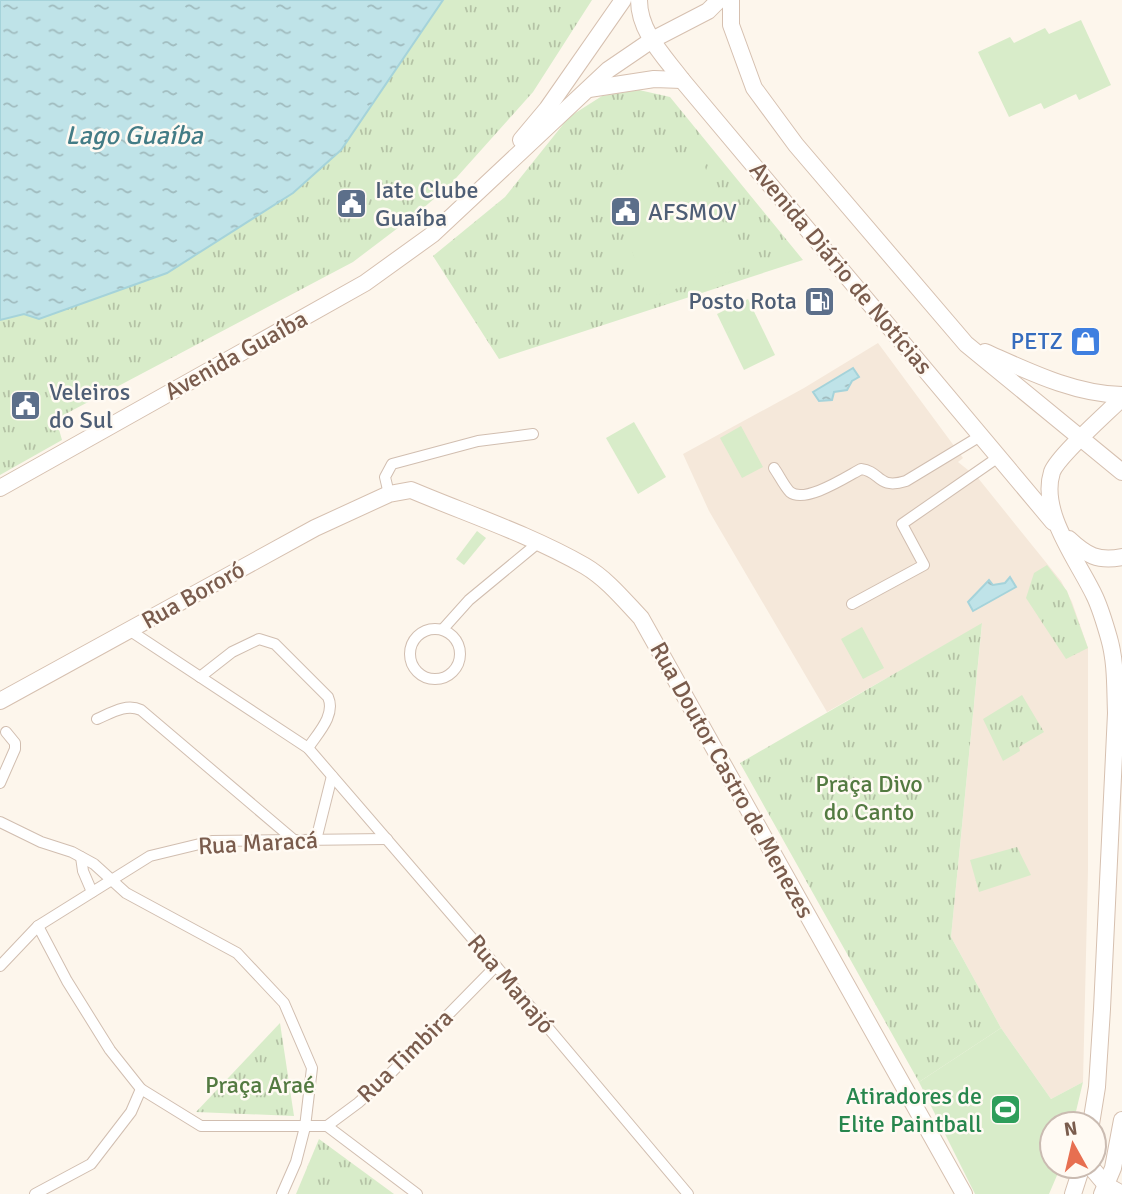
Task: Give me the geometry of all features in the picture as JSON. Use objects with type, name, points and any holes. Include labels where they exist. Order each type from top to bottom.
[{"type":"main road","name":"Avenida Guaíba","points":[[462,208],[547,109],[623,0]]},
{"type":"main road","name":"Avenida Diário de Notícias","points":[[639,0],[641,21],[682,80],[1058,528]]},
{"type":"main road","name":"Avenida Guaíba","points":[[0,488],[365,283],[433,234],[619,61],[652,40],[708,11],[719,0]]},
{"type":"main road","name":"Avenida Diário de Notícias","points":[[731,0],[732,25],[754,88],[796,145],[966,344],[1122,472]]},
{"type":"main road","points":[[586,90],[634,81],[682,80]]},
{"type":"main road","points":[[966,344],[1077,389],[1122,397]]},
{"type":"main road","points":[[1093,1110],[1102,1009],[1116,713],[1114,664],[1110,640],[1096,598],[1058,528],[1049,491],[1052,471],[1065,453],[1122,397]]},
{"type":"main road","name":"Rua Doutor Castro de Menezes","points":[[388,494],[411,490],[538,543],[587,567],[604,580],[641,618],[964,1194]]},
{"type":"main road","name":"Rua Bororó","points":[[0,701],[315,528],[388,494]]},
{"type":"main road","points":[[1058,528],[1083,553],[1096,559],[1122,557]]},
{"type":"main road","points":[[1122,1120],[1118,1170],[1104,1190],[1122,1194]]},
{"type":"street","points":[[388,494],[385,477],[392,464],[478,441],[533,434]]},
{"type":"street","points":[[774,468],[790,492],[799,495],[808,495],[861,469],[868,470],[881,481],[899,483],[982,435]]},
{"type":"street","points":[[852,604],[924,565],[902,524],[1000,456]]},
{"type":"street","points":[[443,629],[457,639],[461,656],[454,671],[447,676],[431,679],[423,676],[411,664],[410,648],[419,634],[426,629],[443,629],[469,600],[538,543]]},
{"type":"street","name":"Rua Manajó","points":[[129,630],[308,748],[688,1194]]},
{"type":"street","points":[[200,677],[232,652],[258,639],[275,644],[328,696],[331,704],[330,714],[308,748]]},
{"type":"street","points":[[97,719],[127,707],[134,706],[141,710],[294,840]]},
{"type":"street","points":[[0,783],[15,749],[15,743],[6,732]]},
{"type":"street","points":[[316,840],[332,776]]},
{"type":"street","points":[[0,822],[94,864],[126,893],[237,953],[284,1003],[312,1068],[305,1127],[296,1162],[282,1194]]},
{"type":"street","name":"Rua Maracá","points":[[0,966],[38,926],[150,856],[212,841],[387,839]]},
{"type":"street","points":[[81,857],[83,871],[92,892]]},
{"type":"street","points":[[38,926],[67,981],[110,1050],[141,1089],[201,1125],[327,1126],[417,1194]]},
{"type":"street","name":"Rua Timbira","points":[[327,1126],[386,1078],[496,966]]},
{"type":"street","points":[[35,1194],[90,1164],[131,1112],[141,1089]]},
{"type":"shaded area","points":[[878,343],[963,458],[958,462],[978,478],[1061,581],[1072,602],[1088,648],[1088,870],[1083,1082],[1051,1099],[1001,1028],[951,937],[982,624],[827,712],[709,511],[683,454],[804,388]]},
{"type":"green space","name":"Iate Clube Guaíba","points":[[443,0],[592,0],[533,92],[448,187],[415,215],[353,262],[56,419],[62,440],[0,475],[0,320],[24,314],[341,150]]},
{"type":"green space","points":[[1081,20],[1111,85],[1079,100],[1076,94],[1044,109],[1041,103],[1009,117],[978,52],[1010,37],[1014,43],[1045,28],[1049,34]]},
{"type":"green space","name":"AFSMOV","points":[[639,90],[670,97],[803,260],[499,359],[433,256],[505,197],[569,117],[602,96]]},
{"type":"green space","points":[[699,148],[738,269],[647,298],[608,177]]},
{"type":"green space","points":[[748,299],[775,355],[744,370],[717,314]]},
{"type":"green space","points":[[634,422],[666,477],[638,494],[606,438]]},
{"type":"green space","points":[[741,426],[763,467],[742,478],[720,438]]},
{"type":"green space","points":[[477,531],[486,538],[464,565],[456,559]]},
{"type":"green space","points":[[1047,565],[1067,591],[1088,648],[1066,659],[1026,598],[1034,573]]},
{"type":"green space","name":"Praça Divo do Canto","points":[[982,623],[951,937],[1001,1028],[919,1082],[740,763]]},
{"type":"green space","points":[[862,627],[884,668],[863,679],[841,639]]},
{"type":"green space","points":[[1022,695],[1044,732],[1019,747],[1020,751],[1003,761],[983,719]]},
{"type":"green space","points":[[1017,847],[1031,875],[979,892],[970,860]]},
{"type":"green space","name":"Praça Araé","points":[[280,1023],[294,1116],[196,1112]]},
{"type":"green space","name":"Atiradores de Elite Paintball","points":[[1001,1028],[1051,1099],[1083,1082],[1076,1110],[1038,1110],[1038,1180],[1055,1180],[1049,1194],[975,1194],[919,1082]]},
{"type":"green space","points":[[319,1139],[394,1194],[296,1194]]},
{"type":"water","name":"Lago Guaíba","points":[[0,0],[443,0],[341,150],[293,193],[167,273],[39,319],[24,314],[0,320]]},
{"type":"water","points":[[853,368],[859,377],[852,381],[847,390],[834,392],[832,400],[819,401],[813,392]]},
{"type":"water","points":[[1010,577],[1016,587],[973,611],[968,602],[989,580],[993,585],[1005,583]]},
{"type":"place","name":"Iate Clube Guaíba","points":[[352,204]]},
{"type":"place","name":"AFSMOV","points":[[625,212]]},
{"type":"place","name":"Posto Rota","points":[[820,301]]},
{"type":"place","name":"PETZ","points":[[1086,341]]},
{"type":"place","name":"Veleiros do Sul","points":[[26,406]]},
{"type":"place","name":"Atiradores de Elite Paintball","points":[[1005,1110]]}]
